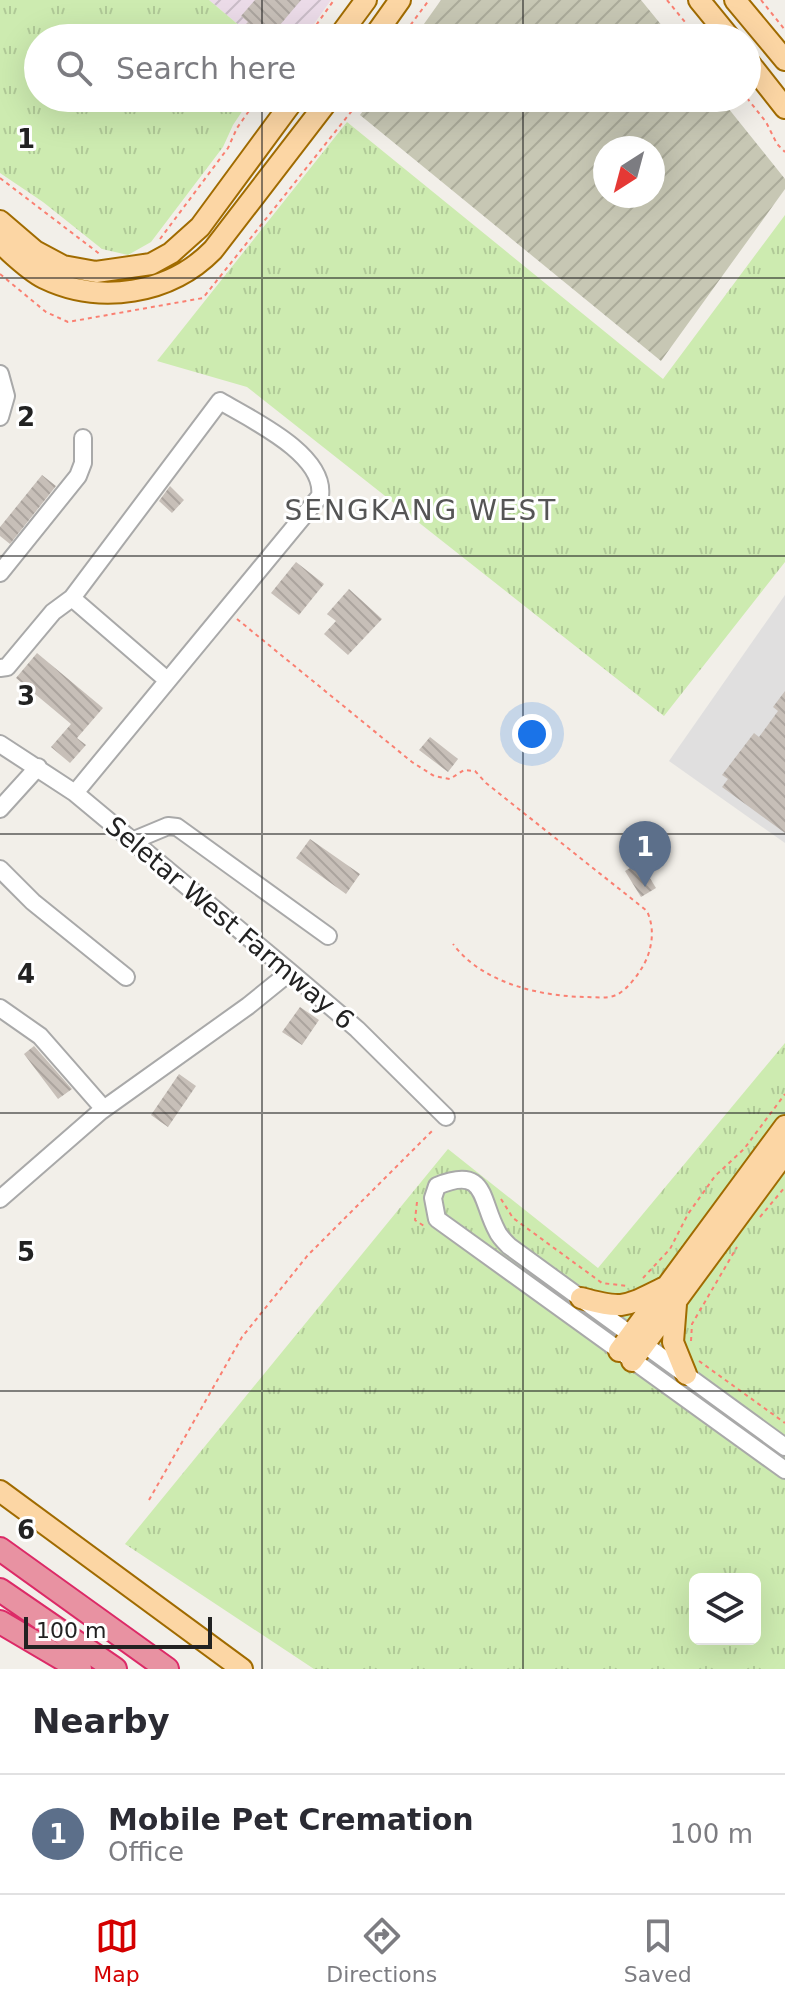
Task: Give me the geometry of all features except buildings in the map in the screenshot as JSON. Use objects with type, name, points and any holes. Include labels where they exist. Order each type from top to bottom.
[{"type":"highway","points":[[0,1549],[167,1669]]},
{"type":"highway","points":[[0,1590],[115,1669]]},
{"type":"highway","points":[[0,1622],[80,1669]]},
{"type":"main road","points":[[348,24],[366,0]]},
{"type":"main road","points":[[383,24],[400,0]]},
{"type":"main road","points":[[699,0],[719,24]]},
{"type":"main road","points":[[735,0],[755,24]]},
{"type":"main road","points":[[761,31],[785,60]]},
{"type":"main road","points":[[761,78],[785,108]]},
{"type":"main road","points":[[0,221],[35,251],[63,266],[96,272],[151,264],[171,253],[200,227],[284,112]]},
{"type":"main road","points":[[0,243],[32,271],[59,284],[101,292],[146,289],[171,281],[203,260],[319,112]]},
{"type":"main road","points":[[632,1348],[785,1126]]},
{"type":"main road","points":[[581,1298],[607,1305],[628,1306],[671,1293],[785,1153]]},
{"type":"main road","points":[[671,1293],[673,1342],[691,1366]]},
{"type":"main road","points":[[0,1491],[242,1669]]},
{"type":"street","points":[[0,374],[6,396],[0,417]]},
{"type":"street","points":[[0,668],[7,667],[53,612],[72,598],[220,401],[270,430],[311,463],[321,485],[320,496],[311,509],[75,793]]},
{"type":"street","points":[[0,573],[78,476],[83,463],[83,438]]},
{"type":"street","points":[[72,598],[167,680]]},
{"type":"street","name":"Seletar West Farmway 6","points":[[0,744],[75,793],[290,972],[357,1029],[446,1117]]},
{"type":"street","points":[[0,809],[38,767]]},
{"type":"street","points":[[132,841],[168,826],[177,827],[328,936]]},
{"type":"street","points":[[0,869],[33,902],[126,977]]},
{"type":"street","points":[[0,1199],[104,1109],[248,1006],[290,972]]},
{"type":"street","points":[[0,1008],[40,1036],[104,1109]]},
{"type":"street","points":[[785,1447],[691,1366],[632,1348],[581,1298],[509,1246],[497,1231],[484,1193],[469,1181],[454,1179],[437,1186],[433,1198],[437,1219],[632,1348],[785,1470]]},
{"type":"path","points":[[317,24],[334,0]]},
{"type":"path","points":[[411,24],[429,0]]},
{"type":"path","points":[[667,0],[687,24]]},
{"type":"path","points":[[761,0],[785,30]]},
{"type":"path","points":[[158,242],[228,148],[248,112]]},
{"type":"path","points":[[758,112],[785,152]]},
{"type":"path","points":[[0,178],[103,257]]},
{"type":"path","points":[[0,274],[46,312],[68,322]]},
{"type":"path","points":[[226,610],[423,769],[434,776],[450,779],[464,770],[475,771],[647,911],[651,920],[652,945],[643,968],[618,995],[604,998],[560,996],[506,983],[463,958],[453,944]]},
{"type":"path","points":[[639,1283],[670,1249],[688,1214],[715,1176],[744,1149],[785,1094]]},
{"type":"path","points":[[149,1500],[242,1337],[308,1255],[446,1117]]},
{"type":"path","points":[[759,1218],[785,1187]]},
{"type":"path","points":[[513,1218],[602,1283],[626,1286]]},
{"type":"path","points":[[694,1350],[692,1324],[742,1238]]},
{"type":"path","points":[[691,1366],[785,1423]]},
{"type":"shaded area","points":[[209,0],[331,0],[314,24],[237,24]]},
{"type":"shaded area","points":[[441,0],[641,0],[661,24],[424,24]]},
{"type":"shaded area","points":[[362,112],[731,112],[785,179],[785,189],[661,361],[360,115]]},
{"type":"shaded area","points":[[785,595],[785,843],[669,761]]},
{"type":"green space","points":[[0,0],[209,0],[237,24],[24,24],[24,112],[242,112],[223,147],[151,242],[128,255],[102,249],[43,202],[0,173]]},
{"type":"green space","points":[[347,122],[663,379],[785,215],[785,562],[664,716],[247,387],[157,361]]},
{"type":"green space","points":[[785,1043],[785,1669],[314,1669],[125,1544],[448,1149],[598,1268]]},
{"type":"place","name":"Mobile Pet Cremation","points":[[645,887]]},
{"type":"district","name":"SENGKANG WEST","points":[[421,510]]}]
